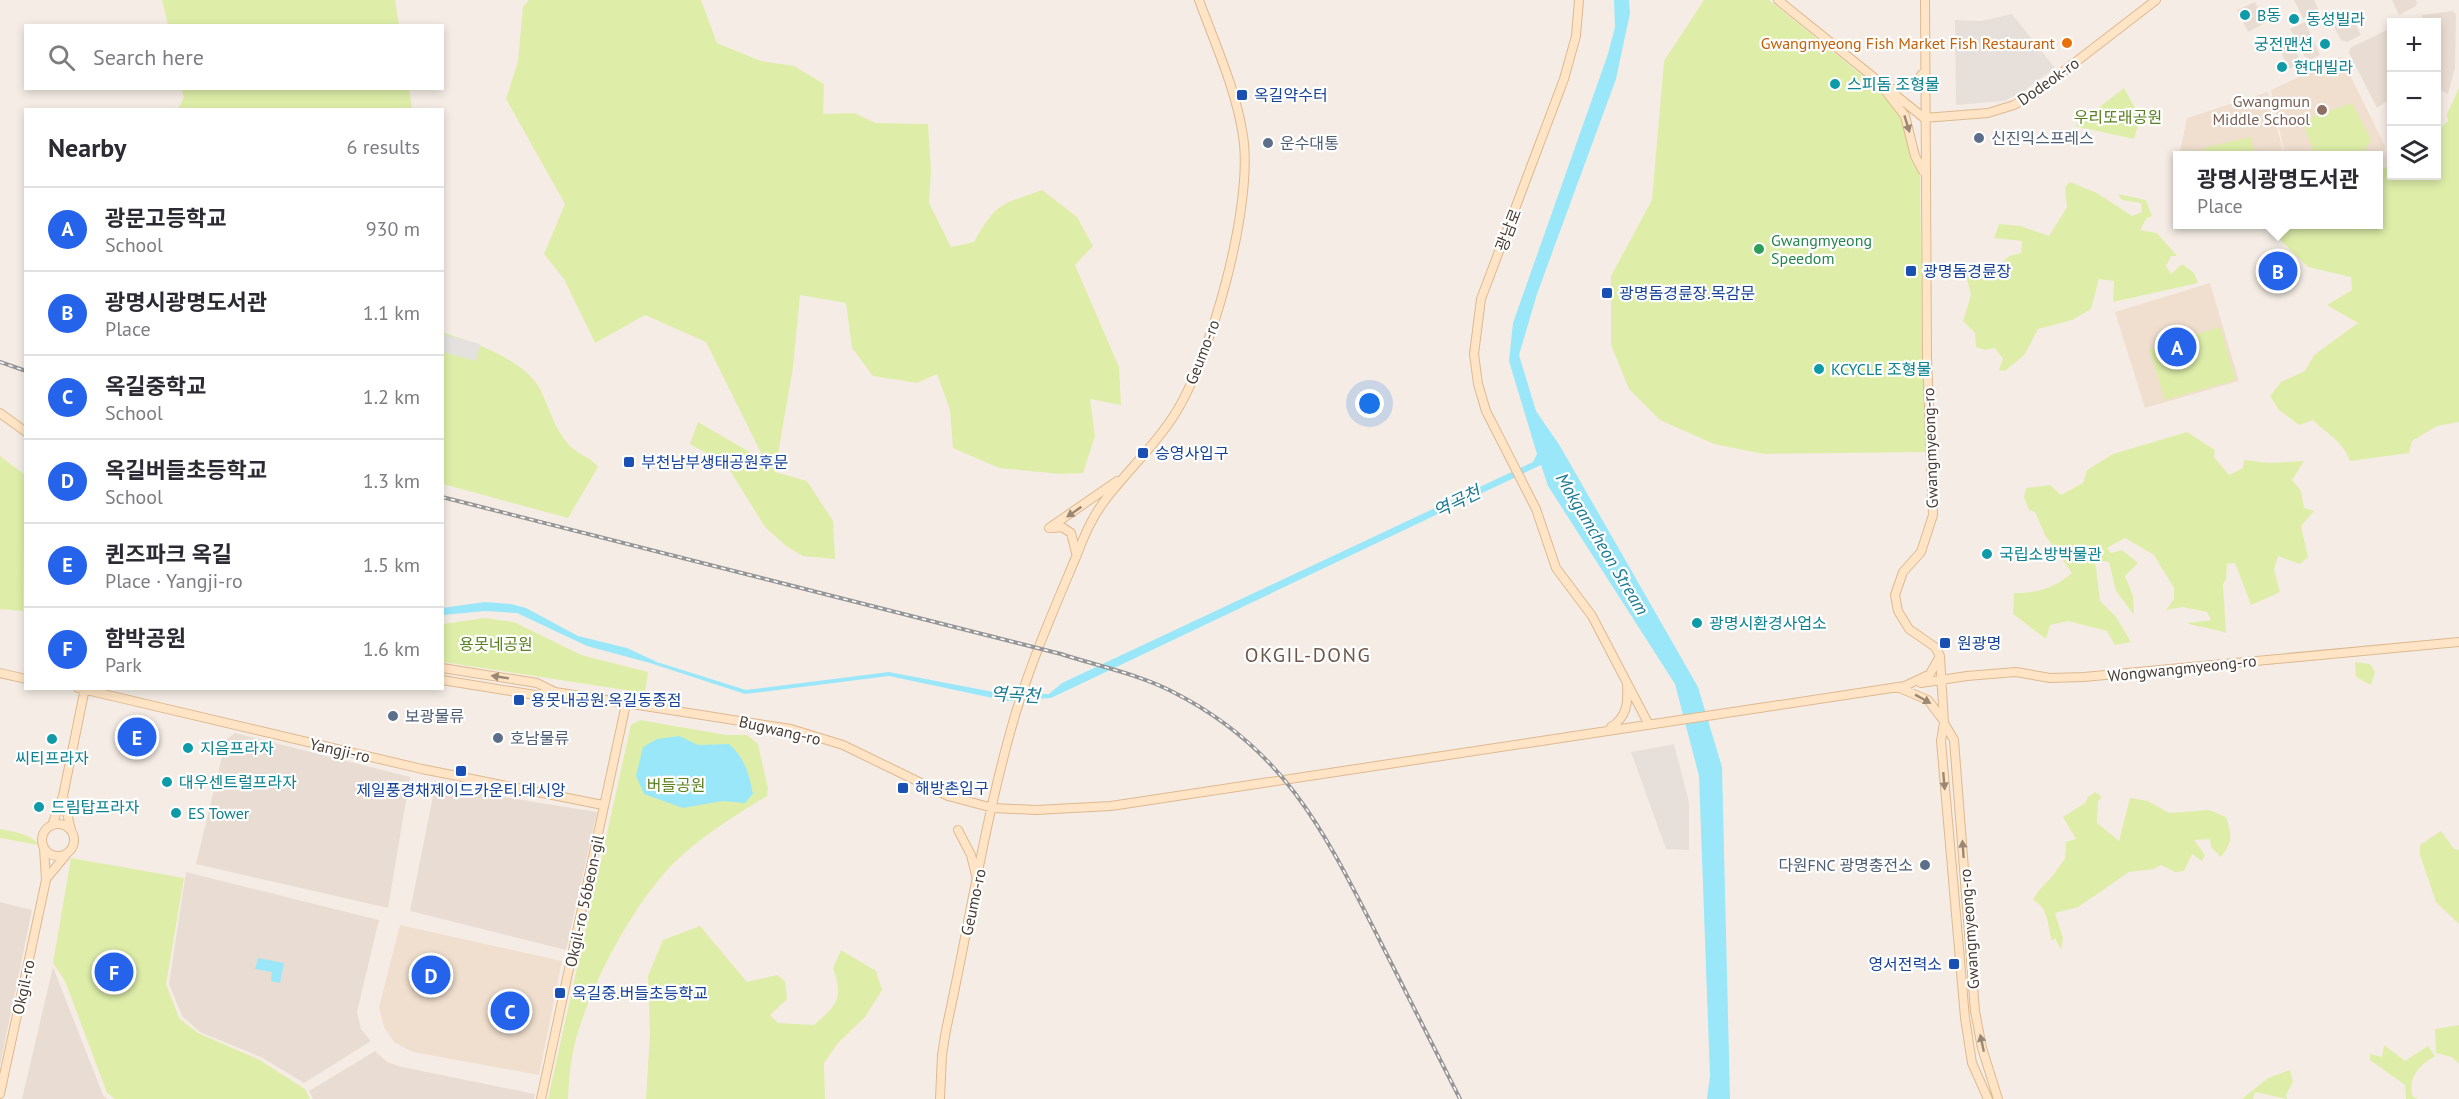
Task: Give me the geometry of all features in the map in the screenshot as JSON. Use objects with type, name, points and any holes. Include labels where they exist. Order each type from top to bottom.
[{"type":"main road","name":"광남로","points":[[1579,0],[1576,36],[1564,79],[1484,289],[1477,319],[1474,354],[1478,384],[1489,420],[1536,510],[1556,568],[1592,616],[1627,683]]},
{"type":"main road","points":[[1778,0],[1924,118]]},
{"type":"main road","name":"Gwangmyeong-ro","points":[[1925,0],[1924,172],[1927,357],[1933,457],[1933,515],[1921,552],[1903,572],[1895,596],[1898,611],[1909,629],[1935,647],[1940,656],[1943,721],[1941,741],[1965,1018],[1972,1063],[1988,1099]]},
{"type":"main road","name":"Dodeok-ro","points":[[1924,118],[1988,113],[2014,105],[2038,91],[2156,0]]},
{"type":"main road","name":"Geumo-ro","points":[[940,1099],[942,1055],[993,808],[1017,708],[1076,556],[1102,504],[1175,414],[1196,372],[1216,316],[1242,199],[1245,159],[1241,124],[1231,87],[1199,1]]},
{"type":"main road","points":[[1890,90],[1916,83],[1920,80],[1924,68]]},
{"type":"main road","points":[[1879,82],[1905,116],[1915,156],[1924,172]]},
{"type":"main road","points":[[0,413],[24,431]]},
{"type":"main road","points":[[1076,556],[1071,533],[1062,527],[1049,528],[1131,470]]},
{"type":"main road","name":"Wongwangmyeong-ro","points":[[1607,729],[1942,680],[2016,672],[2050,678],[2084,677],[2459,642]]},
{"type":"main road","points":[[1901,686],[1930,674],[1940,656]]},
{"type":"main road","name":"Bugwang-ro","points":[[444,668],[537,683],[555,692],[791,729],[843,746],[948,796],[993,808],[1025,810],[1111,806],[1607,729]]},
{"type":"main road","points":[[0,673],[24,679]]},
{"type":"main road","name":"Bugwang-ro","points":[[444,680],[534,695],[555,692]]},
{"type":"main road","points":[[1627,683],[1648,723]]},
{"type":"main road","points":[[1607,729],[1619,722],[1625,712],[1628,700],[1627,683]]},
{"type":"main road","points":[[1901,686],[1928,700],[1943,721]]},
{"type":"main road","points":[[63,796],[74,840],[66,854],[52,855],[44,848],[43,836],[52,825],[63,796],[83,690]]},
{"type":"main road","name":"Yangji-ro","points":[[87,690],[422,769],[603,805]]},
{"type":"main road","name":"Okgil-ro 56beon-gil","points":[[541,1099],[626,704]]},
{"type":"main road","name":"Gwangmyeong-ro","points":[[1943,721],[1954,740],[1975,1011],[1982,1048],[1998,1099]]},
{"type":"main road","points":[[52,825],[66,826],[71,830]]},
{"type":"main road","points":[[958,830],[971,855],[978,880]]},
{"type":"main road","name":"Okgil-ro","points":[[0,1094],[45,879],[44,848]]},
{"type":"main road","name":"Okgil-ro","points":[[45,879],[66,854]]},
{"type":"shaded area","points":[[2294,0],[2314,0],[2320,13],[2304,20]]},
{"type":"shaded area","points":[[2392,0],[2416,0],[2417,3],[2416,6],[2399,15]]},
{"type":"shaded area","points":[[2255,2],[2265,23],[2248,32],[2237,10]]},
{"type":"shaded area","points":[[2453,11],[2456,14],[2455,68],[2448,94],[2441,90],[2441,18],[2422,18],[2422,15]]},
{"type":"shaded area","points":[[2012,14],[2055,68],[2022,92],[2004,101],[1956,105],[1955,20],[1981,21]]},
{"type":"shaded area","points":[[2351,16],[2361,35],[2347,42],[2341,40],[2333,25]]},
{"type":"shaded area","points":[[2305,22],[2320,55],[2309,60],[2306,59],[2290,29]]},
{"type":"shaded area","points":[[2387,30],[2387,101],[2377,108],[2349,53],[2350,48]]},
{"type":"shaded area","points":[[2290,41],[2301,61],[2290,69],[2278,47]]},
{"type":"shaded area","name":"Gwangmun Middle School","points":[[2341,57],[2385,146],[2384,151],[2284,151],[2271,90]]},
{"type":"shaded area","points":[[2268,92],[2283,151],[2180,151],[2187,118]]},
{"type":"shaded area","points":[[2210,283],[2239,381],[2145,408],[2115,312]]},
{"type":"shaded area","points":[[444,334],[480,344],[476,361],[444,352]]},
{"type":"shaded area","points":[[235,733],[410,777],[388,908],[196,864],[226,740]]},
{"type":"shaded area","points":[[1674,744],[1689,802],[1689,850],[1666,849],[1631,752]]},
{"type":"shaded area","points":[[435,786],[597,812],[566,950],[410,911]]},
{"type":"shaded area","points":[[186,872],[379,920],[357,1012],[361,1029],[371,1041],[304,1083],[261,1057],[200,1032],[182,1016],[169,984]]},
{"type":"shaded area","points":[[0,902],[32,910],[0,1066]]},
{"type":"shaded area","points":[[400,925],[562,961],[539,1075],[413,1052],[395,1043],[384,1027],[379,1007]]},
{"type":"shaded area","points":[[53,967],[103,1095],[107,1099],[22,1099]]},
{"type":"shaded area","points":[[375,1051],[387,1062],[402,1067],[535,1094],[534,1099],[313,1099],[309,1091]]},
{"type":"green space","points":[[162,0],[395,0],[399,24],[168,24]]},
{"type":"green space","points":[[529,0],[701,0],[717,43],[761,61],[794,66],[824,84],[823,114],[854,113],[876,123],[928,124],[931,170],[929,203],[951,247],[974,242],[995,211],[1001,206],[1042,190],[1077,217],[1093,246],[1075,265],[1119,367],[1121,405],[1090,399],[1095,436],[1083,473],[1061,474],[999,468],[953,448],[950,410],[937,374],[917,383],[873,376],[852,348],[846,303],[800,295],[793,367],[775,472],[807,481],[833,521],[835,559],[803,556],[786,546],[765,527],[726,464],[690,444],[698,422],[765,461],[706,342],[645,315],[595,343],[564,279],[544,254],[565,204],[506,99],[518,61],[523,7]]},
{"type":"green space","points":[[1704,0],[1769,0],[1906,111],[1920,174],[1922,354],[1928,452],[1764,454],[1714,444],[1660,420],[1629,389],[1611,345],[1611,276],[1652,200],[1664,61]]},
{"type":"green space","name":"우리또래공원","points":[[2124,88],[2140,117],[2134,139],[2075,126]]},
{"type":"green space","points":[[2459,88],[2459,422],[2437,426],[2412,441],[2409,453],[2350,461],[2339,443],[2313,420],[2299,425],[2279,410],[2270,396],[2281,382],[2305,371],[2314,355],[2358,323],[2327,305],[2352,290],[2351,277],[2308,267],[2269,229],[2383,229],[2383,169],[2387,167],[2387,180],[2441,180],[2441,127],[2448,121],[2447,114]]},
{"type":"green space","points":[[182,90],[409,90],[412,108],[178,108],[184,97]]},
{"type":"green space","points":[[2352,103],[2371,140],[2364,151],[2313,151],[2302,121]]},
{"type":"green space","points":[[2251,137],[2254,151],[2204,151],[2203,148]]},
{"type":"green space","points":[[2070,182],[2097,193],[2132,216],[2142,212],[2141,203],[2122,200],[2118,194],[2146,200],[2152,216],[2146,219],[2140,230],[2157,233],[2177,256],[2171,256],[2166,266],[2171,274],[2182,264],[2194,273],[2198,283],[2113,302],[2114,281],[2099,279],[2091,309],[2072,320],[2038,329],[2025,354],[2005,371],[1999,370],[2003,359],[1995,348],[1985,350],[1976,347],[1975,333],[1963,321],[1971,295],[1965,271],[1971,265],[1993,273],[2009,256],[2021,253],[2022,241],[1994,238],[1999,224],[2021,226],[2049,236],[2067,207],[2065,187]]},
{"type":"green space","points":[[2220,327],[2236,380],[2165,400],[2149,349]]},
{"type":"green space","points":[[444,333],[498,354],[524,370],[541,391],[564,439],[572,448],[598,467],[568,518],[444,484]]},
{"type":"green space","points":[[2187,432],[2215,450],[2214,457],[2229,475],[2243,468],[2244,460],[2270,463],[2304,461],[2292,480],[2301,491],[2304,508],[2314,511],[2301,526],[2308,557],[2300,564],[2278,556],[2274,569],[2280,592],[2251,605],[2235,563],[2227,564],[2226,579],[2223,584],[2226,633],[2187,623],[2211,620],[2207,612],[2183,607],[2166,610],[2174,599],[2174,588],[2154,555],[2125,538],[2107,548],[2111,553],[2122,550],[2138,563],[2125,576],[2133,596],[2134,615],[2116,591],[2109,562],[2095,560],[2100,601],[2116,617],[2131,642],[2115,645],[2107,631],[2068,621],[2050,625],[2046,639],[2013,614],[2014,593],[2045,589],[2072,573],[2045,535],[2035,512],[2029,510],[2024,497],[2026,488],[2050,485],[2061,495],[2083,483],[2087,470],[2113,454]]},
{"type":"green space","points":[[0,456],[24,474],[24,543],[23,611],[0,609]]},
{"type":"green space","name":"용못네공원","points":[[484,618],[514,622],[581,655],[648,672],[645,693],[444,662],[444,624]]},
{"type":"green space","points":[[2355,662],[2370,664],[2375,672],[2371,685],[2356,677]]},
{"type":"green space","name":"버들공원","points":[[640,720],[726,735],[747,735],[758,744],[768,789],[767,796],[696,844],[675,862],[647,896],[620,938],[588,1003],[573,1051],[568,1099],[548,1099],[631,725]]},
{"type":"green space","points":[[2095,792],[2102,797],[2098,801],[2097,823],[2119,841],[2130,798],[2148,801],[2169,813],[2209,810],[2226,817],[2230,834],[2228,847],[2221,857],[2211,847],[2210,839],[2194,840],[2205,855],[2202,861],[2192,854],[2184,871],[2175,872],[2161,865],[2154,869],[2129,872],[2078,907],[2055,913],[2063,938],[2061,950],[2055,938],[2052,941],[2045,912],[2033,900],[2065,859],[2066,842],[2076,839],[2063,817],[2085,803],[2088,797]]},
{"type":"green space","points":[[0,829],[26,835],[39,845],[0,838]]},
{"type":"green space","points":[[2441,831],[2454,849],[2459,850],[2459,924],[2436,902],[2420,855],[2420,845]]},
{"type":"green space","points":[[71,858],[184,878],[166,984],[179,1018],[198,1033],[258,1059],[305,1089],[310,1099],[115,1099],[107,1093],[65,981],[53,963]]},
{"type":"green space","points":[[700,926],[747,982],[777,975],[785,981],[787,999],[770,1015],[778,1023],[814,1025],[828,1012],[838,994],[833,968],[841,950],[876,971],[882,990],[865,1017],[838,1043],[824,1063],[825,1099],[646,1099],[650,1033],[648,976],[663,940]]},
{"type":"green space","points":[[2459,1025],[2459,1064],[2452,1057],[2436,1053],[2435,1029]]},
{"type":"green space","points":[[2384,1045],[2405,1061],[2428,1046],[2435,1056],[2416,1072],[2412,1082],[2412,1096],[2418,1099],[2406,1099],[2405,1085],[2370,1060],[2370,1054],[2382,1057]]},
{"type":"green space","points":[[2290,1070],[2293,1082],[2286,1095],[2287,1099],[2255,1092],[2253,1099],[2242,1099],[2268,1078]]},
{"type":"water","points":[[1614,0],[1629,0],[1630,13],[1616,79],[1537,294],[1519,355],[1536,411],[1560,446],[1698,687],[1722,767],[1730,1099],[1707,1099],[1710,1076],[1699,776],[1675,684],[1548,486],[1541,465],[1051,698],[1007,701],[889,676],[745,694],[650,663],[587,646],[517,613],[485,611],[444,615],[444,608],[485,602],[511,604],[526,608],[578,636],[627,648],[657,662],[746,690],[889,672],[1004,694],[1049,694],[1062,683],[1533,462],[1537,454],[1509,361],[1513,323],[1608,54],[1615,27]]},
{"type":"water","points":[[679,736],[698,745],[729,744],[734,749],[746,767],[753,794],[745,803],[722,801],[683,808],[644,794],[636,776],[643,747],[657,739]]},
{"type":"water","points":[[258,958],[284,963],[280,983],[271,981],[272,972],[255,969]]},
{"type":"railway","points":[[0,362],[24,370]]},
{"type":"railway","points":[[444,498],[1061,654],[1146,680],[1173,692],[1211,714],[1244,739],[1272,766],[1319,828],[1358,898],[1460,1099]]},
{"type":"place","name":"B동","points":[[2245,15]]},
{"type":"place","name":"동성빌라","points":[[2294,19]]},
{"type":"place","name":"Gwangmyeong Fish Market Fish Restaurant","points":[[2067,43]]},
{"type":"place","name":"궁전맨션","points":[[2325,44]]},
{"type":"place","name":"현대빌라","points":[[2282,67]]},
{"type":"place","name":"스피돔 조형물","points":[[1835,84]]},
{"type":"place","name":"옥길약수터","points":[[1242,95]]},
{"type":"place","name":"Gwangmun Middle School","points":[[2322,110]]},
{"type":"place","name":"신진익스프레스","points":[[1979,138]]},
{"type":"place","name":"운수대통","points":[[1268,143]]},
{"type":"place","name":"Gwangmyeong Speedom","points":[[1759,249]]},
{"type":"place","name":"광명돔경륜장","points":[[1911,271]]},
{"type":"place","name":"광명시광명도서관","points":[[2278,271]]},
{"type":"place","name":"광명돔경륜장.목감문","points":[[1607,293]]},
{"type":"place","name":"광문고등학교","points":[[2177,347]]},
{"type":"place","name":"KCYCLE 조형물","points":[[1819,369]]},
{"type":"place","name":"승영사입구","points":[[1143,453]]},
{"type":"place","name":"부천남부생태공원후문","points":[[629,462]]},
{"type":"place","name":"국립소방박물관","points":[[1987,554]]},
{"type":"place","name":"광명시환경사업소","points":[[1697,623]]},
{"type":"place","name":"원광명","points":[[1945,643]]},
{"type":"place","name":"용못내공원.옥길동종점","points":[[519,700]]},
{"type":"place","name":"보광물류","points":[[393,716]]},
{"type":"place","name":"퀸즈파크 옥길","points":[[137,737]]},
{"type":"place","name":"호남물류","points":[[498,738]]},
{"type":"place","name":"씨티프라자","points":[[52,739]]},
{"type":"place","name":"지음프라자","points":[[188,748]]},
{"type":"place","name":"제일풍경채제이드카운티.데시앙","points":[[461,771]]},
{"type":"place","name":"대우센트럴프라자","points":[[167,782]]},
{"type":"place","name":"해방촌입구","points":[[903,788]]},
{"type":"place","name":"드림탑프라자","points":[[39,807]]},
{"type":"place","name":"ES Tower","points":[[176,813]]},
{"type":"place","name":"다원FNC 광명충전소","points":[[1925,865]]},
{"type":"place","name":"영서전력소","points":[[1954,964]]},
{"type":"place","name":"함박공원","points":[[114,972]]},
{"type":"place","name":"옥길버들초등학교","points":[[431,975]]},
{"type":"place","name":"옥길중.버들초등학교","points":[[560,993]]},
{"type":"place","name":"옥길중학교","points":[[510,1011]]},
{"type":"district","name":"OKGIL-DONG","points":[[1308,655]]},
{"type":"water label","name":"역곡천","points":[[1457,502]]},
{"type":"water label","name":"Mokgamcheon Stream","points":[[1602,544]]},
{"type":"water label","name":"역곡천","points":[[1015,695]]}]
